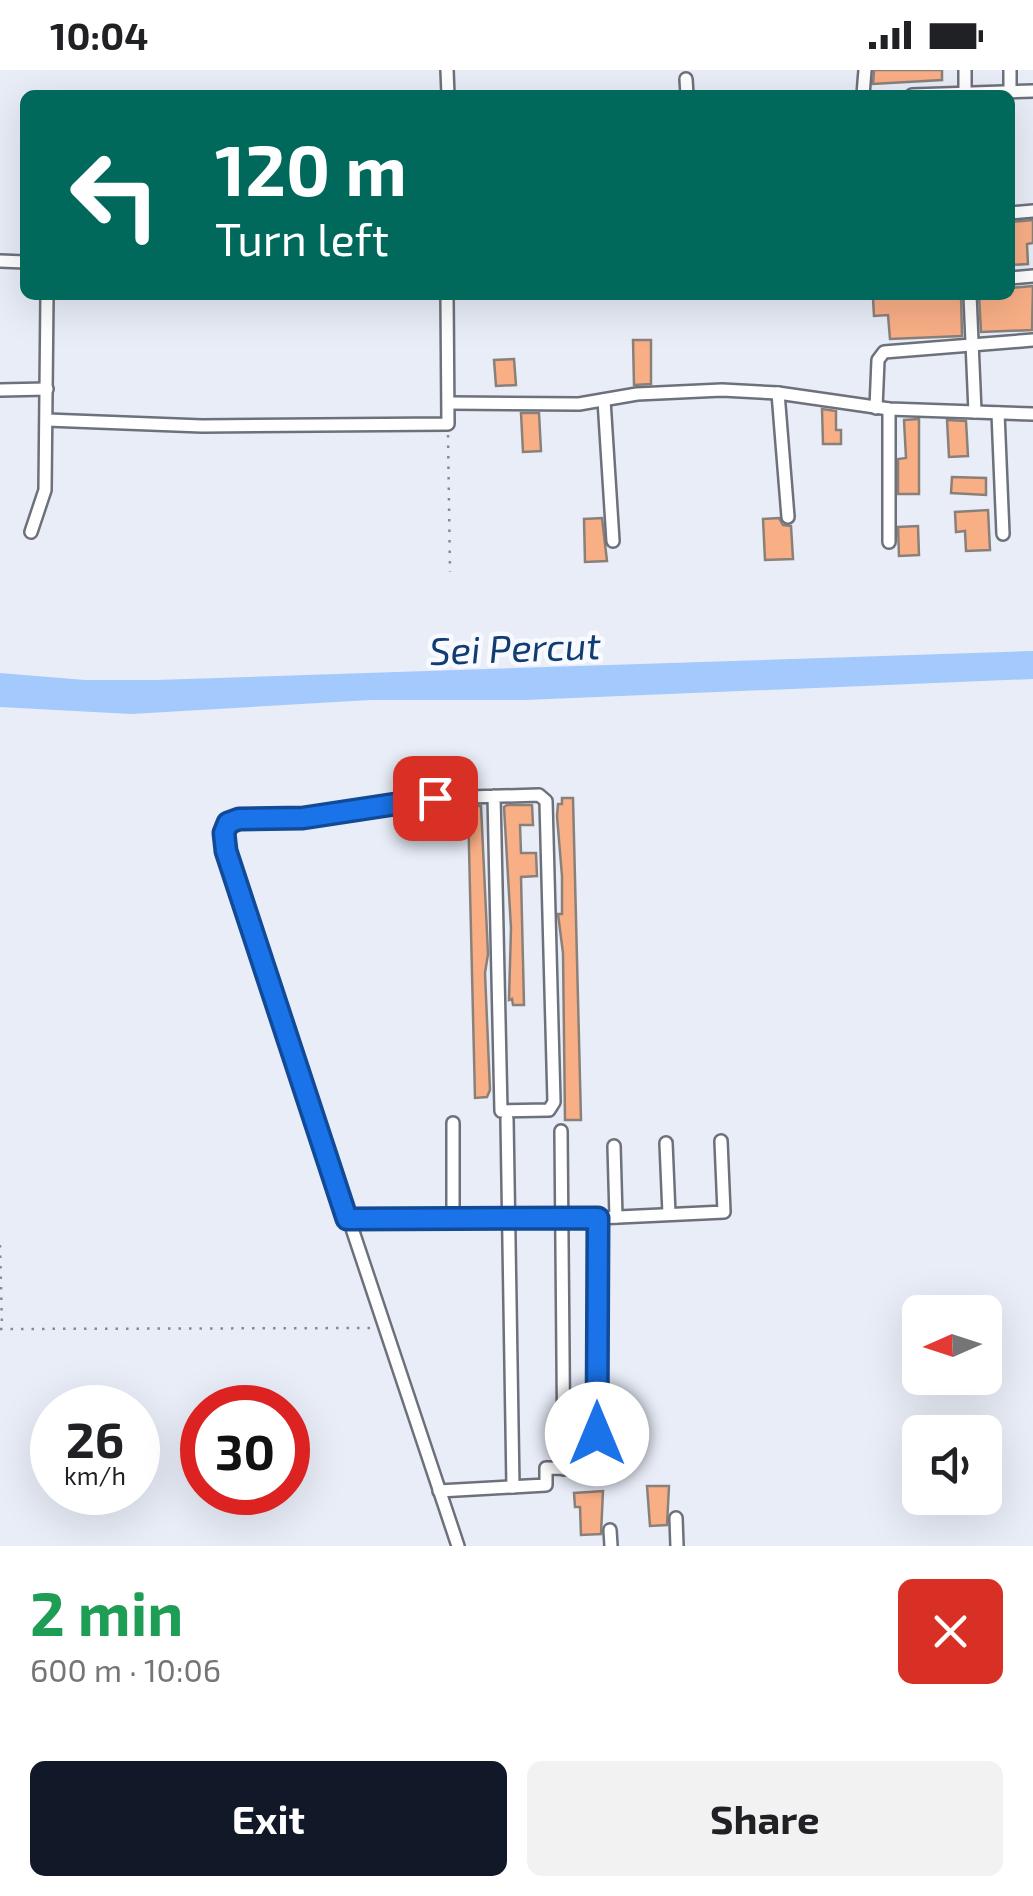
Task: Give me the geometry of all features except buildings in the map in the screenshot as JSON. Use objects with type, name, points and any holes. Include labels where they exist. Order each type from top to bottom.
[{"type":"street","points":[[686,80],[687,90]]},
{"type":"street","points":[[32,532],[46,490],[47,300]]},
{"type":"street","points":[[47,420],[202,426],[448,424],[448,300]]},
{"type":"street","points":[[970,300],[975,412]]},
{"type":"street","points":[[889,542],[878,360],[884,352],[1033,340]]},
{"type":"street","points":[[0,390],[47,389]]},
{"type":"street","points":[[449,403],[550,406],[637,394],[722,390],[883,408],[1033,414]]},
{"type":"street","points":[[778,394],[788,517]]},
{"type":"street","points":[[604,400],[613,541]]},
{"type":"street","points":[[998,412],[1003,534]]},
{"type":"street","points":[[458,1546],[226,851],[224,833],[228,823],[239,819],[303,818],[435,798],[494,796],[539,795],[546,801],[554,1102],[549,1110],[500,1111],[494,796]]},
{"type":"street","points":[[507,1119],[513,1487]]},
{"type":"street","points":[[453,1123],[453,1218]]},
{"type":"street","points":[[561,1131],[564,1469]]},
{"type":"street","points":[[347,1219],[598,1218],[724,1212],[721,1141]]},
{"type":"street","points":[[666,1143],[669,1214]]},
{"type":"street","points":[[614,1146],[616,1217]]},
{"type":"street","points":[[439,1491],[546,1485],[546,1468],[597,1470],[598,1218]]},
{"type":"street","points":[[676,1518],[676,1546]]},
{"type":"street","points":[[610,1530],[611,1546]]},
{"type":"path","points":[[448,424],[450,572]]},
{"type":"path","points":[[0,1245],[1,1329],[383,1328]]},
{"type":"water","name":"Sei Percut","points":[[1033,651],[1033,679],[525,700],[370,700],[131,714],[0,707],[0,673],[85,680],[156,680]]},
{"type":"route","points":[[435,798],[303,818],[239,819],[228,823],[224,833],[226,851],[347,1219],[598,1218],[597,1434]]}]
